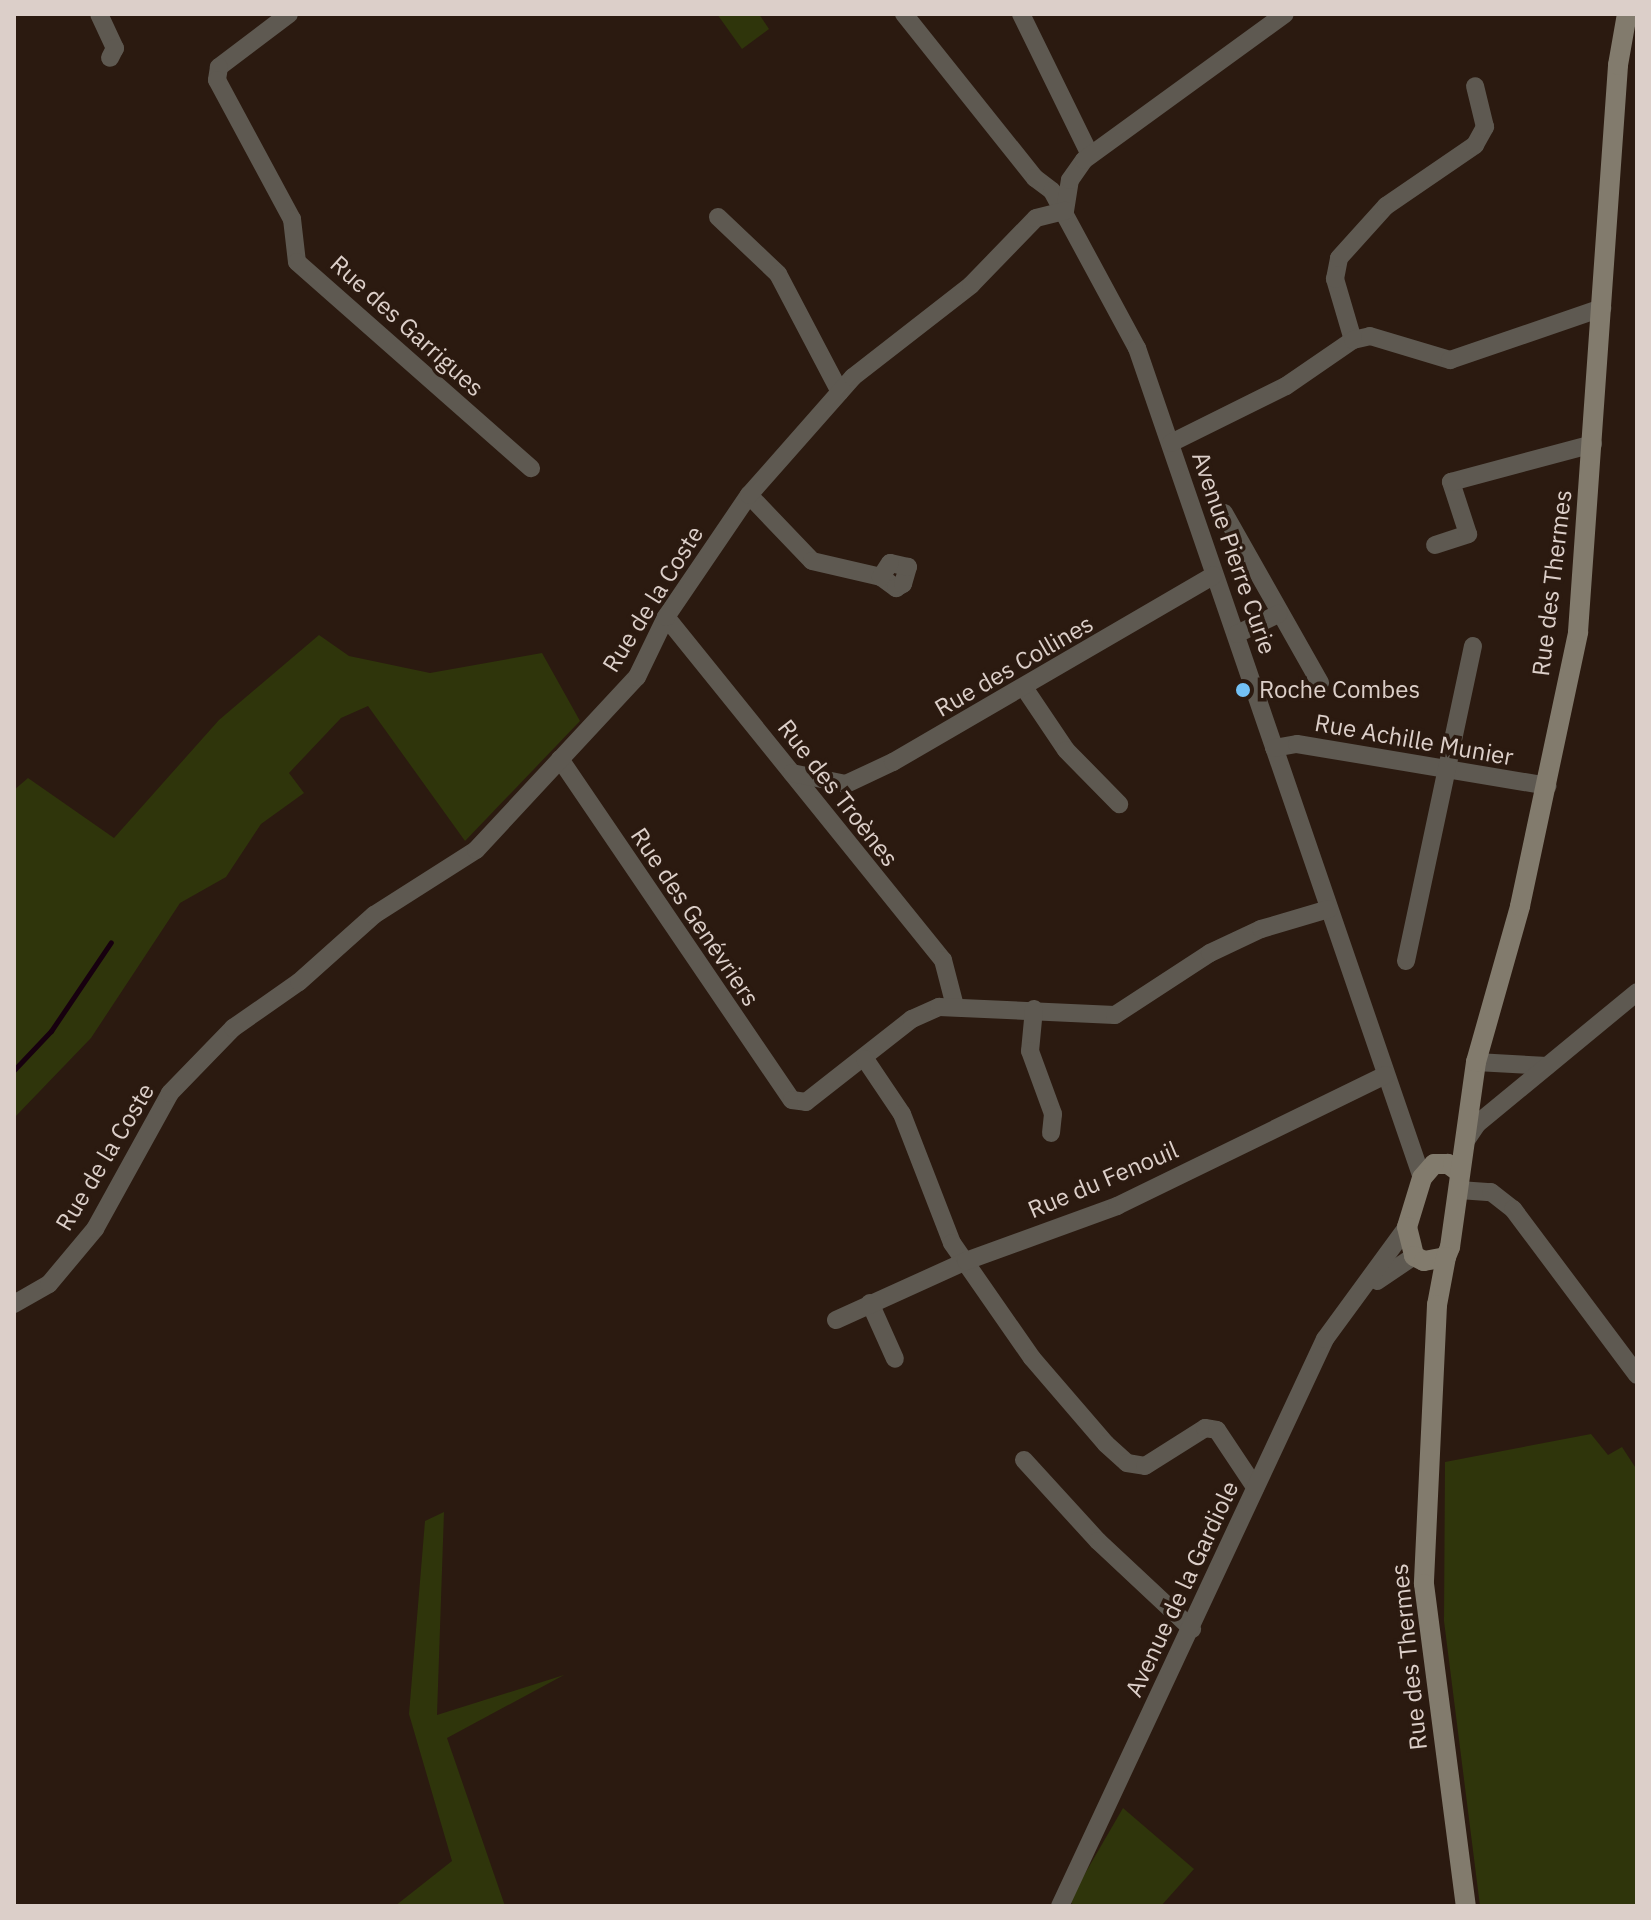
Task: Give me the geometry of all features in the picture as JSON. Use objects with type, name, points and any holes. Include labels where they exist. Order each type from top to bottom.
[{"type":"main road","name":"Rue des Thermes","points":[[1466,1906],[1424,1584],[1437,1305],[1446,1257],[1444,1174],[1461,1148],[1476,1062],[1547,786],[1578,632],[1602,308],[1630,38],[1627,14]]},
{"type":"main road","points":[[1407,1227],[1444,1174]]},
{"type":"main road","name":"Rue des Thermes","points":[[1407,1227],[1437,1305]]},
{"type":"main road","points":[[1419,1258],[1446,1257]]},
{"type":"street","points":[[99,14],[115,48],[110,58]]},
{"type":"street","name":"Rue des Garrigues","points":[[289,14],[219,67],[217,80],[292,219],[297,262],[531,468]]},
{"type":"street","name":"Avenue Pierre Curie","points":[[904,14],[1065,211],[1137,348],[1386,1075],[1413,1147],[1444,1174]]},
{"type":"street","points":[[1021,14],[1090,155]]},
{"type":"street","points":[[1065,211],[1070,180],[1090,155],[1285,14]]},
{"type":"street","points":[[1353,340],[1335,279],[1339,258],[1386,206],[1475,145],[1485,127],[1475,86]]},
{"type":"street","name":"Rue de la Coste","points":[[14,1304],[49,1284],[95,1229],[170,1093],[233,1028],[299,982],[374,915],[476,850],[637,677],[666,617],[749,495],[840,392],[971,285],[1036,218],[1065,211]]},
{"type":"street","points":[[718,217],[778,274],[840,392]]},
{"type":"street","points":[[1171,443],[1286,386],[1353,340],[1370,336],[1450,360],[1602,308]]},
{"type":"street","points":[[1435,545],[1468,534],[1451,482],[1593,444]]},
{"type":"street","points":[[749,495],[812,561],[881,577]]},
{"type":"street","points":[[1224,513],[1278,614],[1320,683]]},
{"type":"street","name":"Rue des Collines","points":[[832,784],[846,784],[902,758],[1025,689],[1214,575]]},
{"type":"street","points":[[1237,634],[1278,614]]},
{"type":"street","name":"Rue des Troènes","points":[[666,617],[943,960],[955,1006]]},
{"type":"street","points":[[1406,961],[1473,646]]},
{"type":"street","points":[[1025,689],[1066,750],[1119,804]]},
{"type":"street","name":"Rue Achille Munier","points":[[1274,748],[1297,744],[1547,786]]},
{"type":"street","name":"Rue des Genévriers","points":[[560,759],[792,1100],[806,1102],[865,1059]]},
{"type":"street","points":[[792,773],[832,784]]},
{"type":"street","points":[[816,806],[821,792],[832,784]]},
{"type":"street","points":[[1255,1487],[1217,1430],[1205,1428],[1145,1466],[1127,1463],[1032,1358],[952,1243],[902,1114],[865,1059],[912,1019],[939,1007],[1115,1015],[1210,953],[1261,929],[1329,909]]},
{"type":"street","points":[[1461,1148],[1477,1124],[1637,992]]},
{"type":"street","points":[[1034,1009],[1030,1051],[1053,1114],[1051,1133]]},
{"type":"street","points":[[1476,1062],[1547,1066]]},
{"type":"street","name":"Rue du Fenouil","points":[[836,1320],[966,1261],[1117,1206],[1386,1075]]},
{"type":"street","points":[[1444,1174],[1491,1192],[1513,1209],[1637,1375]]},
{"type":"street","name":"Avenue de la Gardiole","points":[[1060,1906],[1325,1339],[1407,1227]]},
{"type":"street","name":"Avenue de la Gardiole","points":[[1356,1297],[1419,1258]]},
{"type":"street","points":[[870,1303],[895,1359]]},
{"type":"street","points":[[1024,1460],[1098,1541],[1192,1629]]},
{"type":"green space","points":[[717,14],[759,14],[769,29],[742,49]]},
{"type":"green space","points":[[319,635],[349,656],[430,673],[542,653],[580,721],[465,841],[368,706],[341,718],[289,773],[304,793],[261,824],[226,877],[180,903],[91,1038],[14,1118],[14,790],[28,778],[114,838],[219,720]]},
{"type":"green space","points":[[1591,1434],[1608,1455],[1622,1447],[1637,1470],[1637,1906],[1480,1906],[1444,1621],[1445,1462]]},
{"type":"green space","points":[[444,1512],[437,1715],[564,1675],[447,1738],[505,1906],[395,1906],[452,1861],[409,1714],[425,1521]]},
{"type":"green space","points":[[1123,1808],[1194,1869],[1161,1906],[1075,1906],[1069,1901]]},
{"type":"waterway","points":[[14,1070],[51,1031],[111,942]]},
{"type":"place","name":"Roche Combes","points":[[1243,690]]}]
